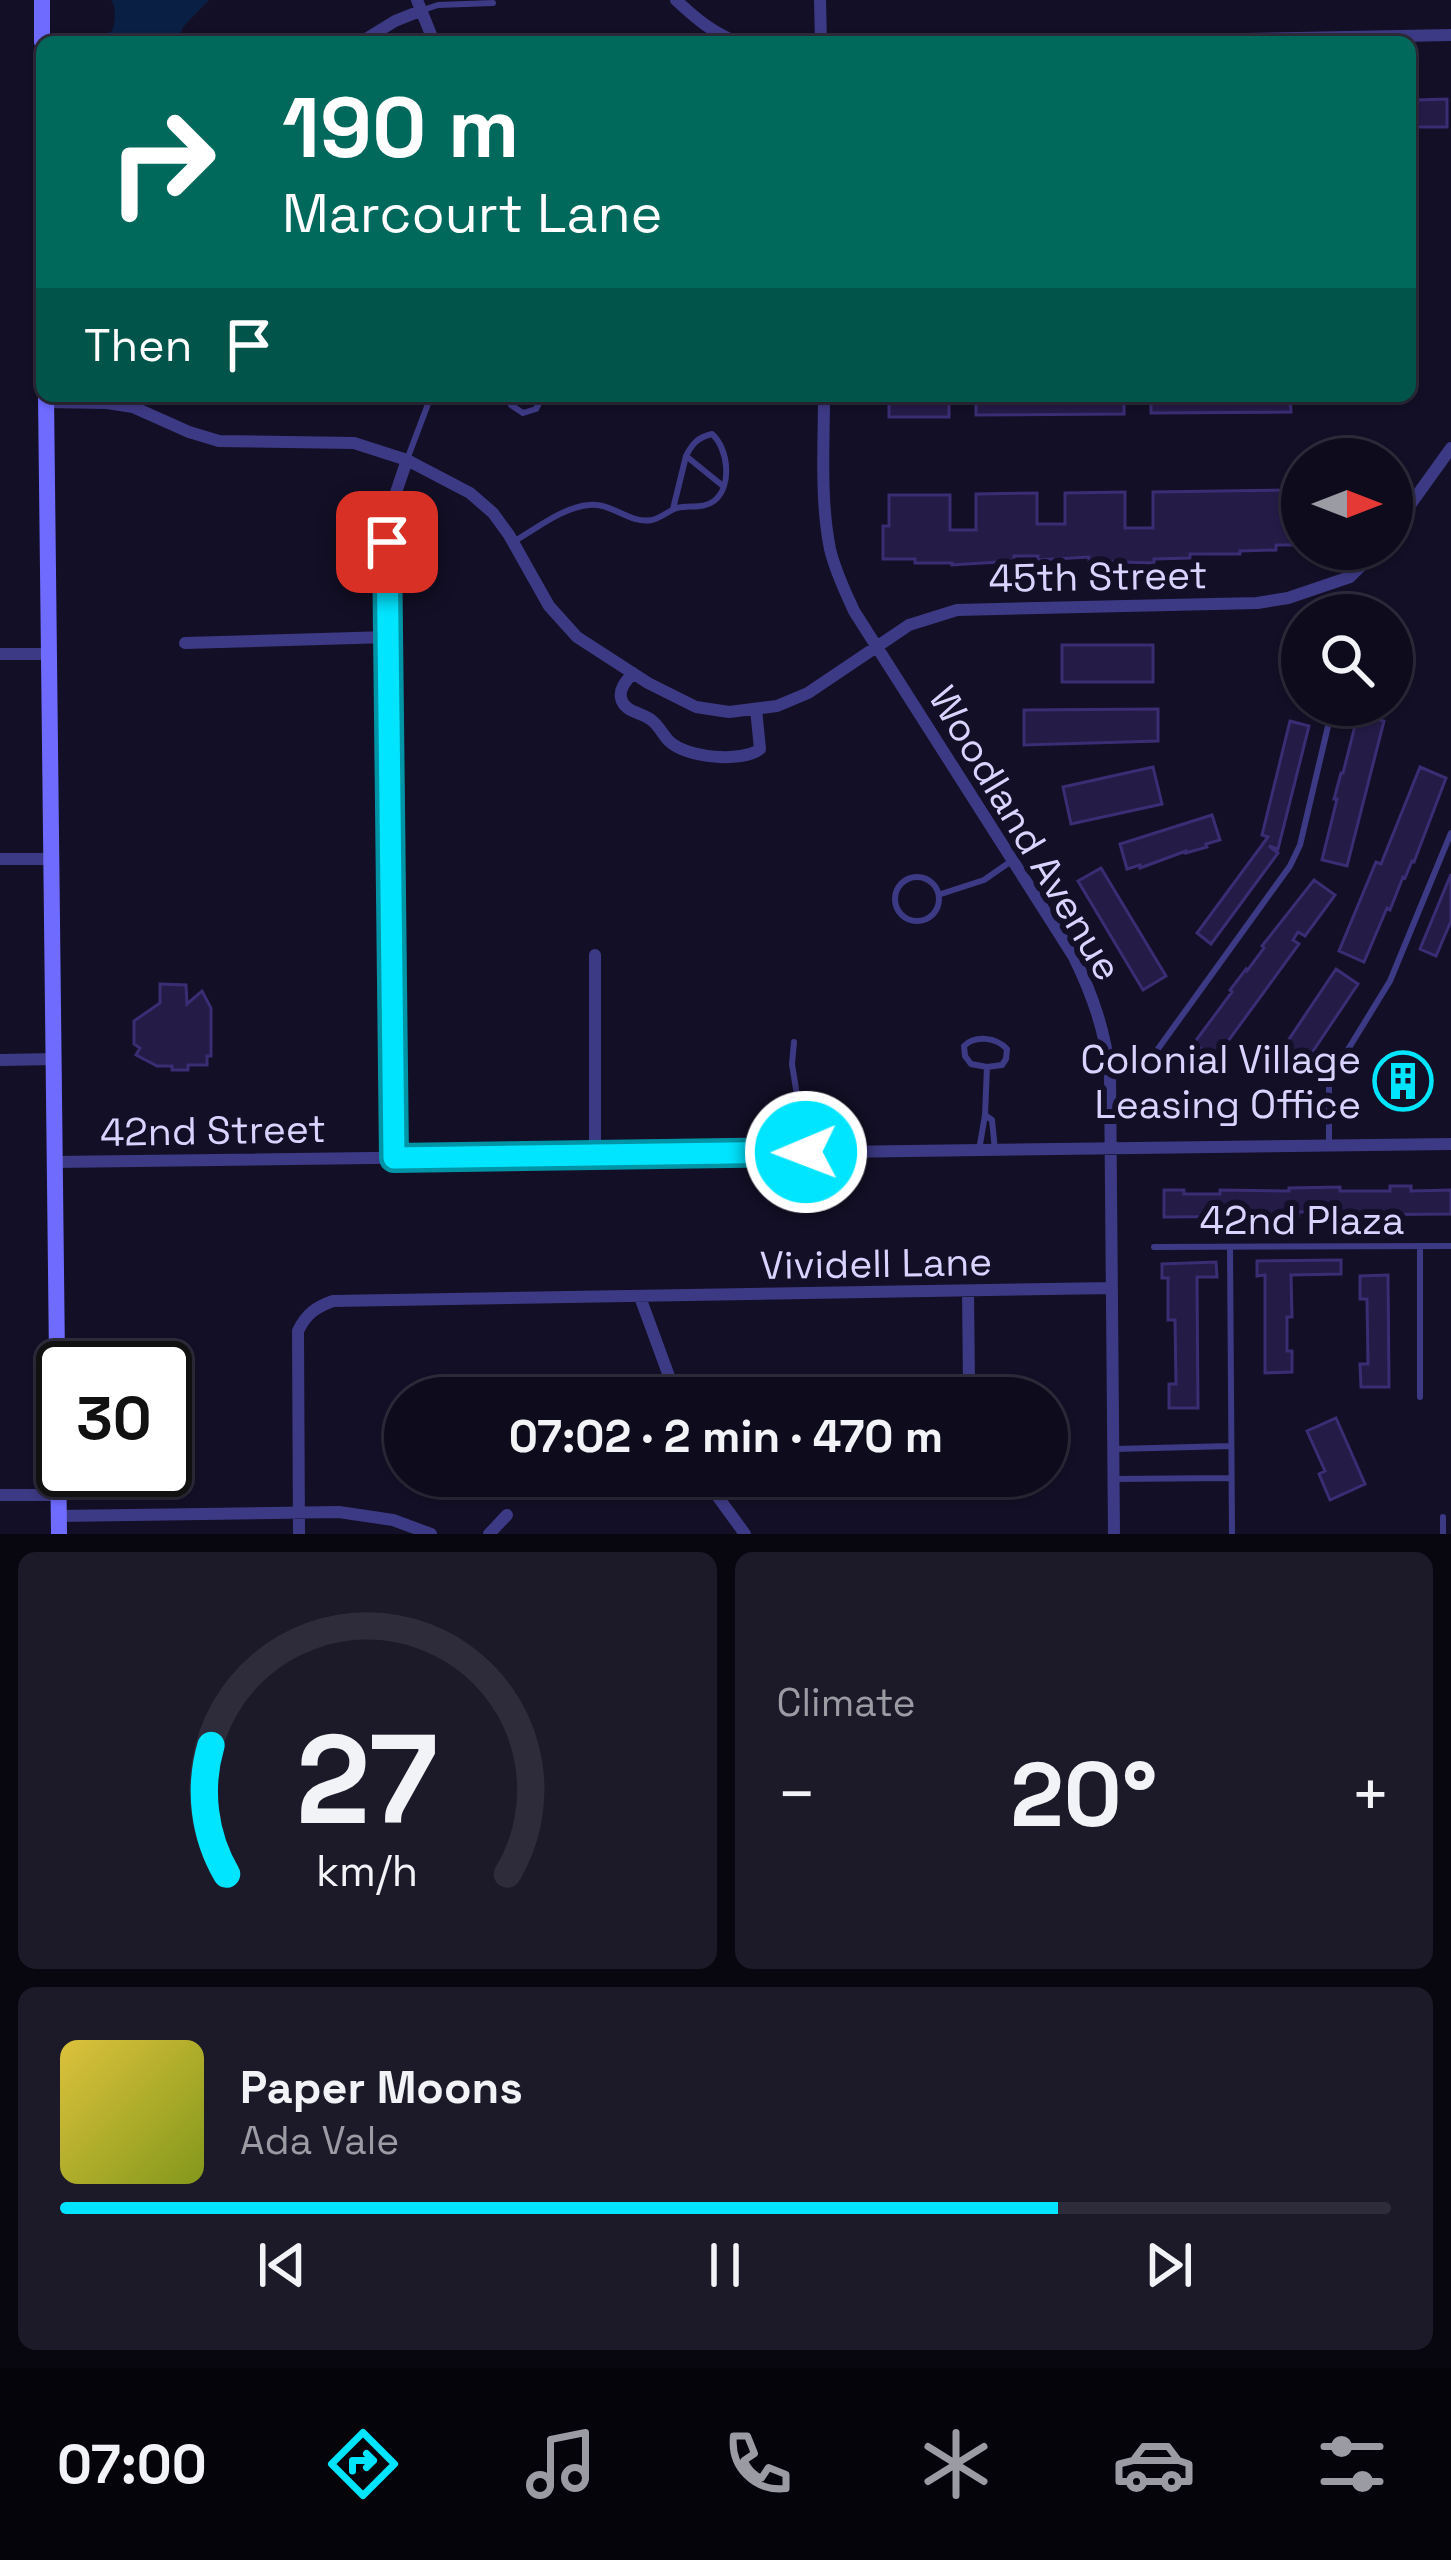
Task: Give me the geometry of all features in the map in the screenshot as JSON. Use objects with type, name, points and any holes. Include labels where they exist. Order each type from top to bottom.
[{"type":"main road","points":[[41,0],[42,36]]},
{"type":"main road","points":[[46,402],[57,1341]]},
{"type":"street","points":[[676,0],[722,36]]},
{"type":"street","points":[[820,0],[820,36]]},
{"type":"street","points":[[371,36],[418,6],[431,36]]},
{"type":"street","points":[[1398,36],[1451,35]]},
{"type":"street","points":[[92,402],[134,407],[219,441],[354,443],[407,460],[470,494],[493,513],[549,607],[578,637],[696,707],[756,710],[760,749],[730,757],[682,749],[670,742],[648,718],[626,708],[621,700],[620,690],[633,673]]},
{"type":"street","name":"Woodland Avenue","points":[[824,402],[824,504],[830,548],[854,611],[1074,958],[1102,1022],[1110,1074],[1112,1148],[1114,1534]]},
{"type":"street","points":[[1413,501],[1451,448]]},
{"type":"street","points":[[394,1158],[388,515],[407,460]]},
{"type":"street","name":"45th Street","points":[[756,710],[808,693],[909,625],[957,610],[1256,603],[1328,586],[1357,570]]},
{"type":"street","points":[[185,643],[388,638]]},
{"type":"street","points":[[0,654],[50,654]]},
{"type":"street","points":[[0,859],[52,859]]},
{"type":"street","points":[[595,956],[595,1155]]},
{"type":"street","points":[[0,1060],[55,1060]]},
{"type":"street","name":"42nd Street","points":[[56,1162],[1451,1144]]},
{"type":"street","name":"Vividell Lane","points":[[299,1534],[298,1331],[317,1307],[333,1301],[1112,1288]]},
{"type":"street","points":[[968,1291],[969,1377]]},
{"type":"street","points":[[640,1297],[669,1377]]},
{"type":"street","points":[[0,1495],[36,1495]]},
{"type":"street","points":[[718,1497],[745,1534]]},
{"type":"street","points":[[58,1525],[299,1512],[366,1515],[431,1534]]},
{"type":"street","points":[[489,1534],[507,1515]]},
{"type":"lane","points":[[418,6],[493,4]]},
{"type":"lane","points":[[407,460],[428,402]]},
{"type":"lane","points":[[509,402],[516,410],[529,412],[540,402]]},
{"type":"lane","points":[[513,542],[586,505],[601,505],[637,520],[708,505],[723,486],[724,454],[712,434],[696,440],[686,456],[673,509]]},
{"type":"lane","points":[[686,456],[723,486]]},
{"type":"lane","points":[[1110,1074],[1155,1053],[1290,866],[1300,845],[1328,726]]},
{"type":"lane","points":[[1329,1145],[1333,1074],[1390,981],[1451,833]]},
{"type":"lane","points":[[939,895],[984,880],[1012,860]]},
{"type":"lane","points":[[910,878],[928,880],[939,895],[937,910],[925,920],[910,920],[896,904],[900,885],[910,878]]},
{"type":"lane","points":[[970,1040],[1001,1043],[1007,1049],[1002,1065],[987,1067],[971,1064],[964,1056],[970,1040]]},
{"type":"lane","points":[[794,1042],[792,1064],[806,1152]]},
{"type":"lane","points":[[980,1150],[987,1067]]},
{"type":"lane","points":[[985,1115],[992,1120],[995,1150]]},
{"type":"lane","points":[[1420,1246],[1420,1396]]},
{"type":"lane","name":"42nd Plaza","points":[[1154,1247],[1451,1246]]},
{"type":"lane","points":[[1230,1247],[1232,1534]]},
{"type":"lane","points":[[1114,1449],[1231,1446]]},
{"type":"lane","points":[[1114,1479],[1231,1478]]},
{"type":"lane","points":[[1443,1517],[1443,1534]]},
{"type":"water","points":[[111,0],[209,0],[179,36],[101,36],[112,31],[115,11]]},
{"type":"building","points":[[1447,99],[1447,127],[1417,127],[1417,100]]},
{"type":"building","points":[[889,402],[949,402],[949,417],[889,417]]},
{"type":"building","points":[[976,402],[1124,402],[1124,414],[976,415]]},
{"type":"building","points":[[1151,402],[1290,402],[1291,412],[1151,413]]},
{"type":"building","points":[[1281,490],[1281,545],[1276,550],[1190,554],[1190,558],[1154,559],[1154,563],[1089,561],[1089,557],[1038,560],[1038,556],[952,565],[883,559],[889,495],[950,495],[950,530],[976,530],[976,494],[1037,493],[1037,524],[1065,524],[1065,493],[1125,492],[1125,528],[1153,528],[1153,492]]},
{"type":"building","points":[[1062,645],[1153,645],[1153,682],[1062,682]]},
{"type":"building","points":[[1158,709],[1158,741],[1024,745],[1024,710]]},
{"type":"building","points":[[1289,726],[1309,726],[1278,849],[1269,846],[1278,853],[1211,944],[1197,933],[1268,837],[1262,835]]},
{"type":"building","points":[[1355,726],[1383,726],[1347,866],[1322,860]]},
{"type":"building","points":[[1153,767],[1162,804],[1071,824],[1063,787]]},
{"type":"building","points":[[1420,767],[1446,778],[1414,862],[1364,962],[1339,951]]},
{"type":"building","points":[[1212,815],[1220,840],[1127,869],[1120,844]]},
{"type":"building","points":[[1101,868],[1166,976],[1143,990],[1078,881]]},
{"type":"building","points":[[1451,874],[1451,921],[1436,956],[1420,949]]},
{"type":"building","points":[[1314,880],[1335,895],[1305,936],[1298,932],[1293,940],[1299,944],[1215,1059],[1194,1043]]},
{"type":"building","points":[[1336,969],[1358,984],[1297,1075],[1275,1060]]},
{"type":"building","points":[[160,984],[186,985],[187,1004],[202,991],[211,1008],[207,1065],[172,1070],[172,1066],[157,1066],[136,1055],[140,1048],[134,1044],[134,1021],[160,1003]]},
{"type":"building","name":"Colonial Village Leasing Office","points":[[1386,1066],[1421,1066],[1421,1096],[1386,1096]]},
{"type":"building","points":[[1390,1186],[1411,1186],[1411,1191],[1451,1190],[1451,1214],[1164,1217],[1164,1190],[1184,1190],[1184,1194],[1340,1187],[1340,1191],[1390,1191]]},
{"type":"building","points":[[1341,1260],[1341,1274],[1291,1275],[1287,1351],[1292,1351],[1292,1372],[1265,1373],[1265,1275],[1257,1276],[1257,1261]]},
{"type":"building","points":[[1216,1262],[1217,1277],[1197,1277],[1198,1408],[1169,1408],[1169,1384],[1176,1384],[1175,1320],[1168,1320],[1168,1278],[1162,1278],[1162,1264]]},
{"type":"building","points":[[1388,1275],[1389,1387],[1361,1387],[1360,1364],[1368,1364],[1367,1299],[1360,1299],[1360,1276]]},
{"type":"building","points":[[1336,1418],[1365,1484],[1330,1500],[1319,1474],[1325,1471],[1307,1431]]},
{"type":"place","name":"Colonial Village Leasing Office","points":[[1403,1081]]},
{"type":"route","points":[[387,542],[394,1158],[806,1152]]}]
